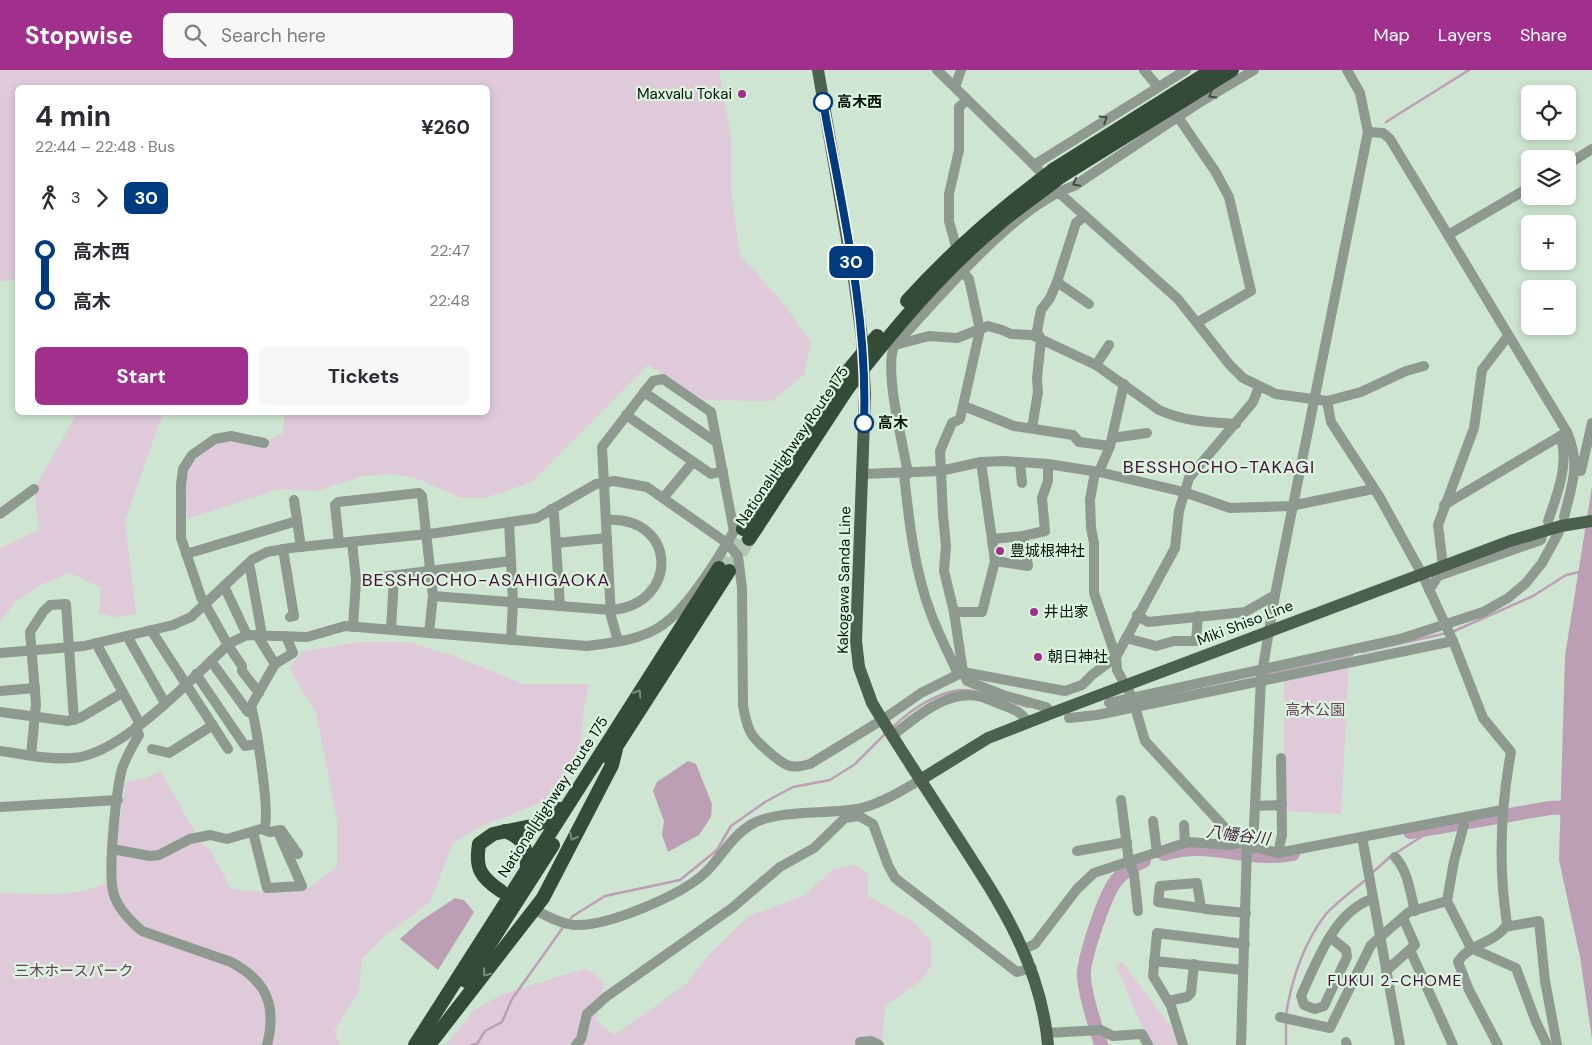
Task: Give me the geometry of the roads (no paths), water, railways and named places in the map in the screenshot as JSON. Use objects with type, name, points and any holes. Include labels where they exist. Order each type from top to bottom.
[{"type":"highway","name":"National Highway Route 175","points":[[1212,70],[994,214],[943,262],[847,372],[746,534],[848,388],[898,324],[949,270],[1057,174],[1232,70]]},
{"type":"highway","name":"National Highway Route 175","points":[[415,1045],[527,868],[724,569],[616,746],[428,1045]]},
{"type":"highway","points":[[428,1045],[529,907],[612,765],[616,746]]},
{"type":"highway","points":[[500,891],[479,871],[477,856],[479,844],[493,834],[520,830],[555,816],[588,775]]},
{"type":"highway","points":[[505,831],[514,835],[523,844],[527,851],[527,868]]},
{"type":"main road","name":"Kakogawa Sanda Line","points":[[818,70],[856,286],[862,339],[865,394],[856,641],[859,667],[866,690],[888,729],[1003,906],[1032,968],[1041,1001],[1048,1039]]},
{"type":"main road","name":"Miki Shiso Line","points":[[920,780],[988,738],[1028,722],[1534,533],[1579,522],[1592,521]]},
{"type":"street","points":[[937,70],[1034,165],[1057,191],[1165,287],[1198,322],[1229,364],[1243,378],[1276,394],[1327,401],[1361,392],[1406,371],[1424,366]]},
{"type":"street","points":[[955,87],[961,70]]},
{"type":"street","points":[[1144,70],[1157,87]]},
{"type":"street","points":[[1034,165],[1186,70]]},
{"type":"street","points":[[1052,713],[1046,706],[1003,696],[967,681],[960,673],[931,614],[911,536],[906,474],[894,397],[891,355],[894,346],[963,272],[1009,227],[1057,191],[1074,186],[1178,116],[1254,70]]},
{"type":"street","points":[[1241,1045],[1248,859],[1246,846],[1255,806],[1261,679],[1275,595],[1368,132],[1360,93],[1347,70]]},
{"type":"street","points":[[960,673],[954,612],[944,571],[946,546],[940,450],[952,423],[960,418],[964,406],[980,330],[969,279],[963,272],[949,221],[949,194],[958,162],[959,107],[967,100]]},
{"type":"street","points":[[1178,116],[1215,171],[1229,197],[1251,291],[1198,322]]},
{"type":"street","points":[[1368,132],[1383,133],[1390,139],[1574,449],[1575,469],[1564,517]]},
{"type":"street","points":[[1576,159],[1592,149]]},
{"type":"street","points":[[1448,236],[1521,191]]},
{"type":"street","points":[[1032,428],[1038,392],[1037,378],[1041,340],[1036,331],[1041,310],[1050,298],[1057,282],[1076,223],[1085,216]]},
{"type":"street","points":[[1057,282],[1089,304]]},
{"type":"street","points":[[875,349],[894,346],[929,336],[957,338],[988,326],[1010,334],[1032,336],[1096,365],[1159,410],[1184,420],[1236,424]]},
{"type":"street","points":[[1443,566],[1438,525],[1474,428],[1482,370],[1508,336]]},
{"type":"street","points":[[1096,365],[1110,345]]},
{"type":"street","points":[[0,751],[72,758],[87,755],[138,726],[228,645],[256,635],[308,637],[345,626],[587,646],[618,641],[646,634],[662,625],[678,611],[734,531],[711,412],[663,379],[653,381],[602,444],[611,610],[618,641]]},
{"type":"street","points":[[1124,384],[1111,442],[1097,472],[1090,500],[1091,528],[1094,544],[1094,593],[1116,657],[1117,670],[1134,702],[1145,741],[1246,846]]},
{"type":"street","points":[[888,729],[921,693],[960,673],[1065,691],[1082,685],[1116,657],[1136,615],[1175,548],[1184,492],[1189,478],[1253,402],[1259,387]]},
{"type":"street","points":[[644,392],[713,440],[716,440]]},
{"type":"street","points":[[1327,401],[1331,422],[1373,489],[1422,574],[1452,640],[1483,718],[1511,752],[1502,810],[1500,870],[1506,927]]},
{"type":"street","points":[[964,406],[1014,426],[1072,435],[1079,442],[1111,442],[1147,432]]},
{"type":"street","points":[[626,415],[711,474],[723,471]]},
{"type":"street","points":[[1575,469],[1581,471],[1592,423]]},
{"type":"street","points":[[1444,505],[1564,434]]},
{"type":"street","points":[[1548,521],[1566,450],[1564,434]]},
{"type":"street","points":[[258,693],[242,672],[242,666],[200,597],[181,538],[180,485],[183,469],[192,455],[215,439],[231,436],[264,443]]},
{"type":"street","points":[[664,497],[693,462]]},
{"type":"street","points":[[862,474],[906,474],[940,471],[981,462],[1048,464],[1097,472],[1184,492],[1230,508],[1294,506],[1373,489]]},
{"type":"street","points":[[954,612],[982,612],[995,560],[981,462]]},
{"type":"street","points":[[1020,462],[1022,483]]},
{"type":"street","points":[[992,539],[1023,536],[1045,530],[1042,498],[1048,481],[1048,464]]},
{"type":"street","points":[[0,653],[96,643],[151,630],[191,617],[247,565],[267,552],[426,534],[537,518],[586,488],[614,481],[647,487],[664,497],[727,543],[738,556],[742,588],[743,706],[746,724],[752,736],[786,764],[799,767],[810,764],[888,729],[947,699],[961,696],[980,696],[1020,711],[1028,722]]},
{"type":"street","points":[[0,514],[34,489]]},
{"type":"street","points":[[338,543],[335,505],[338,502],[419,493],[422,496],[433,596],[429,633]]},
{"type":"street","points":[[294,500],[301,547]]},
{"type":"street","points":[[551,509],[554,514],[560,606]]},
{"type":"street","points":[[433,596],[611,610],[640,603],[656,584],[662,567],[659,544],[654,538],[628,520],[606,520]]},
{"type":"street","points":[[186,554],[298,521]]},
{"type":"street","points":[[509,522],[514,602],[511,640]]},
{"type":"street","points":[[1069,718],[1096,715],[1134,702],[1263,667],[1400,639],[1446,626],[1483,612],[1508,598],[1532,576],[1559,532]]},
{"type":"street","points":[[995,560],[1028,566],[1023,536]]},
{"type":"street","points":[[1429,590],[1438,576],[1541,540],[1542,536]]},
{"type":"street","points":[[556,543],[607,538]]},
{"type":"street","points":[[352,542],[356,580],[353,627]]},
{"type":"street","points":[[283,549],[294,616],[290,617]]},
{"type":"street","points":[[356,580],[512,561]]},
{"type":"street","points":[[247,565],[250,568],[256,635]]},
{"type":"street","points":[[391,630],[394,576]]},
{"type":"street","points":[[224,586],[275,664]]},
{"type":"street","points":[[1136,615],[1148,622],[1245,612],[1275,595]]},
{"type":"street","points":[[31,755],[36,717],[30,632],[50,604],[66,604],[74,720]]},
{"type":"street","points":[[1126,638],[1156,646],[1174,641],[1196,641],[1198,616]]},
{"type":"street","points":[[151,630],[228,750]]},
{"type":"street","points":[[127,636],[165,703]]},
{"type":"street","points":[[264,830],[265,819],[258,744],[251,706],[275,664],[293,653],[286,636]]},
{"type":"street","points":[[1109,702],[1134,702],[1261,679],[1452,640]]},
{"type":"street","points":[[96,643],[138,726],[139,735],[122,769],[112,849],[111,884],[114,896],[130,921],[142,931],[231,962],[245,969],[258,981],[267,996],[272,1011],[272,1027],[267,1045]]},
{"type":"street","points":[[211,661],[248,712],[252,711]]},
{"type":"street","points":[[196,674],[245,746],[258,744]]},
{"type":"street","points":[[0,691],[35,688]]},
{"type":"street","points":[[0,712],[74,720],[122,693]]},
{"type":"street","points":[[152,749],[169,753],[212,725]]},
{"type":"street","points":[[1278,853],[1282,834],[1281,758]]},
{"type":"street","points":[[529,907],[573,925],[598,923],[656,902],[686,888],[705,873],[740,833],[754,823],[775,817],[862,808],[888,800],[920,780]]},
{"type":"street","points":[[0,807],[118,800]]},
{"type":"street","points":[[1121,800],[1129,862],[1134,874],[1138,912]]},
{"type":"street","points":[[1255,806],[1282,806]]},
{"type":"street","points":[[1024,949],[1035,944],[1077,889],[1094,873],[1185,843],[1246,846],[1278,853],[1363,842],[1384,831],[1502,810]]},
{"type":"street","points":[[834,812],[837,825]]},
{"type":"street","points":[[576,1045],[581,1039],[587,1014],[606,997],[732,908],[780,867],[814,848],[848,817],[859,816],[869,819],[873,824],[888,865],[895,878],[907,889],[980,941],[1017,972],[1032,968]]},
{"type":"street","points":[[1153,820],[1156,853]]},
{"type":"street","points":[[1184,825],[1185,843]]},
{"type":"street","points":[[1464,825],[1454,861],[1447,901],[1472,948],[1516,968],[1536,1022],[1547,1045]]},
{"type":"street","points":[[112,849],[150,856],[159,854],[190,839],[210,835],[227,839],[264,830],[270,832],[282,830],[298,854]]},
{"type":"street","points":[[253,832],[267,888],[302,886],[277,831]]},
{"type":"street","points":[[1077,851],[1127,842]]},
{"type":"street","points":[[1363,842],[1400,1045]]},
{"type":"street","points":[[1395,857],[1407,877],[1415,911]]},
{"type":"street","points":[[1330,937],[1346,950],[1347,957],[1324,1006],[1316,1009],[1304,1005],[1301,996],[1320,954],[1330,937],[1360,903],[1372,899]]},
{"type":"street","points":[[1280,1017],[1330,1028],[1371,945],[1402,918],[1415,911],[1447,901]]},
{"type":"street","points":[[1201,908],[1246,913]]},
{"type":"street","points":[[1386,971],[1415,945],[1402,918]]},
{"type":"street","points":[[1498,1045],[1469,990],[1458,962],[1472,948],[1503,931],[1506,927],[1539,921],[1545,981],[1557,1045]]},
{"type":"street","points":[[1183,1045],[1168,1001],[1153,976],[1157,933],[1245,944]]},
{"type":"street","points":[[1410,950],[1452,1045]]},
{"type":"street","points":[[1154,961],[1243,970]]},
{"type":"street","points":[[1168,1001],[1187,997],[1191,993],[1194,964]]},
{"type":"street","points":[[1302,1021],[1307,1006]]},
{"type":"street","points":[[1048,1039],[1097,1031],[1113,1036],[1142,1034],[1148,1045]]},
{"type":"street","points":[[860,1042],[871,1041],[879,1045]]},
{"type":"waterway","points":[[1386,122],[1469,70]]},
{"type":"waterway","points":[[1452,632],[1533,596],[1566,575],[1580,572]]},
{"type":"waterway","points":[[1362,652],[1447,633]]},
{"type":"waterway","points":[[1265,674],[1352,655]]},
{"type":"waterway","points":[[892,728],[920,705],[943,694],[966,690],[977,692]]},
{"type":"waterway","points":[[1014,703],[1028,707]]},
{"type":"waterway","points":[[568,922],[573,916],[605,896],[680,880],[717,850],[731,826],[765,802],[793,787],[830,780],[855,764],[886,733]]},
{"type":"waterway","name":"八幡谷川","points":[[1410,832],[1550,808],[1592,806]]},
{"type":"waterway","points":[[1396,853],[1429,832],[1429,829]]},
{"type":"waterway","name":"八幡谷川","points":[[1164,854],[1180,850],[1197,849],[1260,856],[1293,854]]},
{"type":"waterway","points":[[1372,873],[1391,856]]},
{"type":"waterway","name":"八幡谷川","points":[[1101,1045],[1089,1004],[1084,978],[1090,944],[1111,888],[1125,872],[1144,861]]},
{"type":"waterway","points":[[1286,1015],[1295,975],[1311,937],[1326,914],[1364,881]]},
{"type":"waterway","points":[[471,1045],[477,1044],[485,1031],[502,1022],[512,999],[564,926]]},
{"type":"waterway","points":[[1286,1022],[1286,1045]]},
{"type":"tunnel","points":[[719,568],[743,529]]},
{"type":"tunnel","points":[[729,571],[749,539]]},
{"type":"place","name":"Maxvalu Tokai","points":[[742,94]]},
{"type":"place","name":"高木西","points":[[823,102]]},
{"type":"place","name":"高木","points":[[864,423]]},
{"type":"place","name":"豊城根神社","points":[[1000,551]]},
{"type":"place","name":"井出家","points":[[1034,612]]},
{"type":"place","name":"朝日神社","points":[[1038,657]]},
{"type":"district","name":"BESSHOCHO-TAKAGI","points":[[1219,467]]},
{"type":"district","name":"BESSHOCHO-ASAHIGAOKA","points":[[486,580]]},
{"type":"district","name":"FUKUI 2-CHOME","points":[[1395,980]]},
{"type":"park label","name":"高木公園","points":[[1315,710]]},
{"type":"park label","name":"三木ホースパーク","points":[[74,971]]}]
